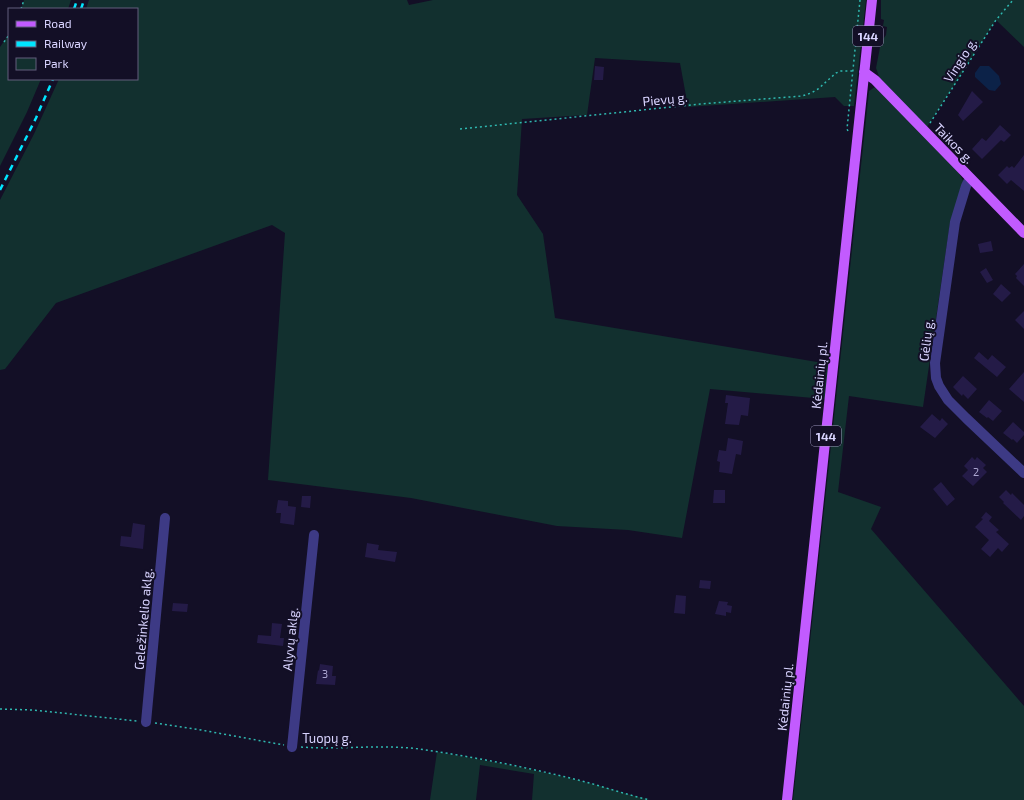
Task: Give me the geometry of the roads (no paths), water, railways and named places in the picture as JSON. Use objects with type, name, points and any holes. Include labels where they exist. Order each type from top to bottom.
[{"type":"main road","name":"Kėdainių pl.","points":[[787,800],[872,0]]},
{"type":"main road","name":"Taikos g.","points":[[864,72],[875,80],[1024,233]]},
{"type":"street","name":"Gėlių g.","points":[[970,178],[966,186],[956,222],[935,363],[936,378],[948,400],[1024,472]]},
{"type":"street","name":"Geležinkelio aklg.","points":[[146,722],[165,518]]},
{"type":"street","name":"Alyvų aklg.","points":[[292,747],[314,535]]},
{"type":"water","points":[[980,66],[989,66],[999,76],[1001,84],[995,91],[989,90],[975,77],[975,73]]},
{"type":"railway","points":[[74,8],[77,0]]},
{"type":"railway","points":[[81,8],[84,0]]},
{"type":"railway","points":[[0,190],[36,118],[53,80]]}]
